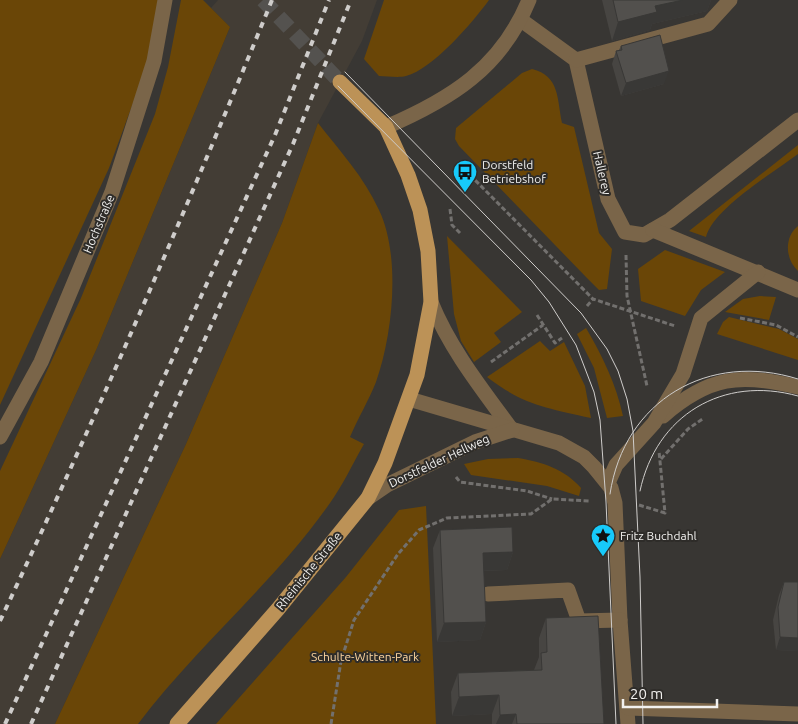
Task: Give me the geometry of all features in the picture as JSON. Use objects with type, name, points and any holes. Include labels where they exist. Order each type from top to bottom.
[{"type":"main road","points":[[340,82],[386,127],[408,175],[420,210],[428,251],[431,302],[421,358],[410,399]]},
{"type":"main road","name":"Rheinische Straße","points":[[177,724],[278,609],[368,498],[385,463],[410,399]]},
{"type":"street","name":"Hochstraße","points":[[0,437],[41,362],[112,192],[154,61],[165,0]]},
{"type":"street","points":[[386,127],[428,108],[470,80],[504,47],[521,20],[529,0]]},
{"type":"street","points":[[521,20],[576,60],[708,24],[730,0]]},
{"type":"street","name":"Hallerey","points":[[576,60],[608,199],[625,232]]},
{"type":"street","points":[[625,232],[644,235],[670,220],[798,120]]},
{"type":"street","points":[[653,230],[798,290]]},
{"type":"street","points":[[654,423],[682,374],[701,318],[758,272]]},
{"type":"street","points":[[431,302],[440,325],[463,362],[512,430]]},
{"type":"street","points":[[608,483],[616,465],[654,423],[683,398],[701,388],[721,382],[758,379],[798,387]]},
{"type":"street","name":"Dorstfelder Hellweg","points":[[410,399],[559,443],[584,457],[608,483],[615,503],[620,620],[628,724]]},
{"type":"street","name":"Dorstfelder Hellweg","points":[[368,498],[387,485],[475,442],[512,430]]},
{"type":"street","points":[[488,594],[568,590],[579,621],[620,620]]},
{"type":"street","points":[[628,708],[798,714]]},
{"type":"path","points":[[470,176],[593,299],[696,333]]},
{"type":"path","points":[[450,209],[452,225],[460,233]]},
{"type":"path","points":[[625,232],[627,296],[661,459],[665,512]]},
{"type":"path","points":[[587,306],[593,299]]},
{"type":"path","points":[[537,315],[555,343],[562,338]]},
{"type":"path","points":[[734,316],[776,325],[798,337]]},
{"type":"path","points":[[484,368],[543,325]]},
{"type":"path","points":[[661,459],[688,429],[709,414]]},
{"type":"path","points":[[455,476],[460,482],[527,491],[552,499],[615,503]]},
{"type":"path","points":[[331,724],[341,661],[354,620],[398,554],[419,530],[447,518],[531,514],[552,499]]},
{"type":"shaded area","points":[[218,0],[377,0],[362,41],[318,123],[282,223],[186,444],[55,724],[0,724],[0,559],[97,348],[230,27],[211,8]]},
{"type":"green space","points":[[0,0],[158,0],[146,68],[109,168],[0,405]]},
{"type":"green space","points":[[181,0],[203,0],[230,27],[97,348],[0,559],[0,471],[81,298],[155,114],[168,67]]},
{"type":"green space","points":[[384,0],[489,0],[463,32],[440,55],[417,72],[396,77],[379,76],[364,59]]},
{"type":"green space","points":[[532,69],[548,77],[556,90],[562,123],[574,127],[599,233],[612,249],[607,289],[599,290],[459,146],[455,139],[456,128],[522,73]]},
{"type":"green space","points":[[318,123],[351,165],[373,198],[386,229],[390,250],[392,295],[387,341],[376,382],[350,437],[364,444],[335,496],[308,532],[260,588],[161,695],[138,724],[55,724],[186,444],[282,223]]},
{"type":"green space","points":[[798,145],[798,154],[732,203],[711,226],[706,237],[689,231]]},
{"type":"green space","points":[[798,226],[798,271],[791,260],[788,242],[793,231]]},
{"type":"green space","points":[[447,236],[522,312],[494,333],[501,342],[474,362],[461,341],[454,314]]},
{"type":"green space","points":[[665,250],[725,272],[701,290],[685,316],[641,301],[638,269]]},
{"type":"green space","points":[[760,296],[776,297],[769,320],[725,312],[743,299]]},
{"type":"green space","points":[[729,317],[779,329],[798,339],[798,360],[717,334],[723,322]]},
{"type":"green space","points":[[586,328],[608,371],[617,393],[623,416],[607,418],[594,368],[577,334]]},
{"type":"green space","points":[[540,341],[550,351],[564,342],[585,386],[591,418],[524,400],[487,377]]},
{"type":"green space","points":[[518,458],[544,464],[560,471],[581,488],[579,496],[547,486],[471,475],[464,464],[488,459]]},
{"type":"green space","name":"Schulte-Witten-Park","points":[[426,506],[436,724],[216,724],[346,577],[399,510]]},
{"type":"building","points":[[613,0],[683,0],[655,6],[657,12],[618,22]]},
{"type":"building","points":[[660,35],[669,71],[626,83],[616,51],[622,50],[621,46]]},
{"type":"building","points":[[512,527],[513,552],[483,553],[486,622],[444,623],[440,530]]},
{"type":"building","points":[[784,582],[798,582],[798,638],[780,637],[778,607]]},
{"type":"building","points":[[598,616],[604,724],[517,724],[516,714],[500,715],[499,695],[459,697],[458,673],[542,670],[541,653],[547,652],[546,618]]},
{"type":"tunnel","points":[[263,0],[340,82]]},
{"type":"tram line","points":[[345,72],[581,313],[607,349],[618,371],[627,399],[633,431],[640,577],[643,724]]},
{"type":"tram line","points":[[338,86],[531,280],[549,302],[576,345],[594,392],[600,420],[606,502],[616,724]]},
{"type":"tram line","points":[[610,494],[618,461],[633,432],[652,409],[676,391],[703,378],[733,372],[765,372],[798,379]]},
{"type":"tram line","points":[[640,491],[648,464],[661,441],[677,422],[697,407],[719,397],[744,391],[770,391],[798,396]]},
{"type":"railway","points":[[0,621],[140,312],[272,0]]},
{"type":"railway","points":[[5,724],[275,135],[329,0]]},
{"type":"railway","points":[[31,724],[293,144],[351,0]]},
{"type":"place","name":"Dorstfeld Betriebshof","points":[[465,193]]},
{"type":"place","name":"Fritz Buchdahl","points":[[603,557]]}]
